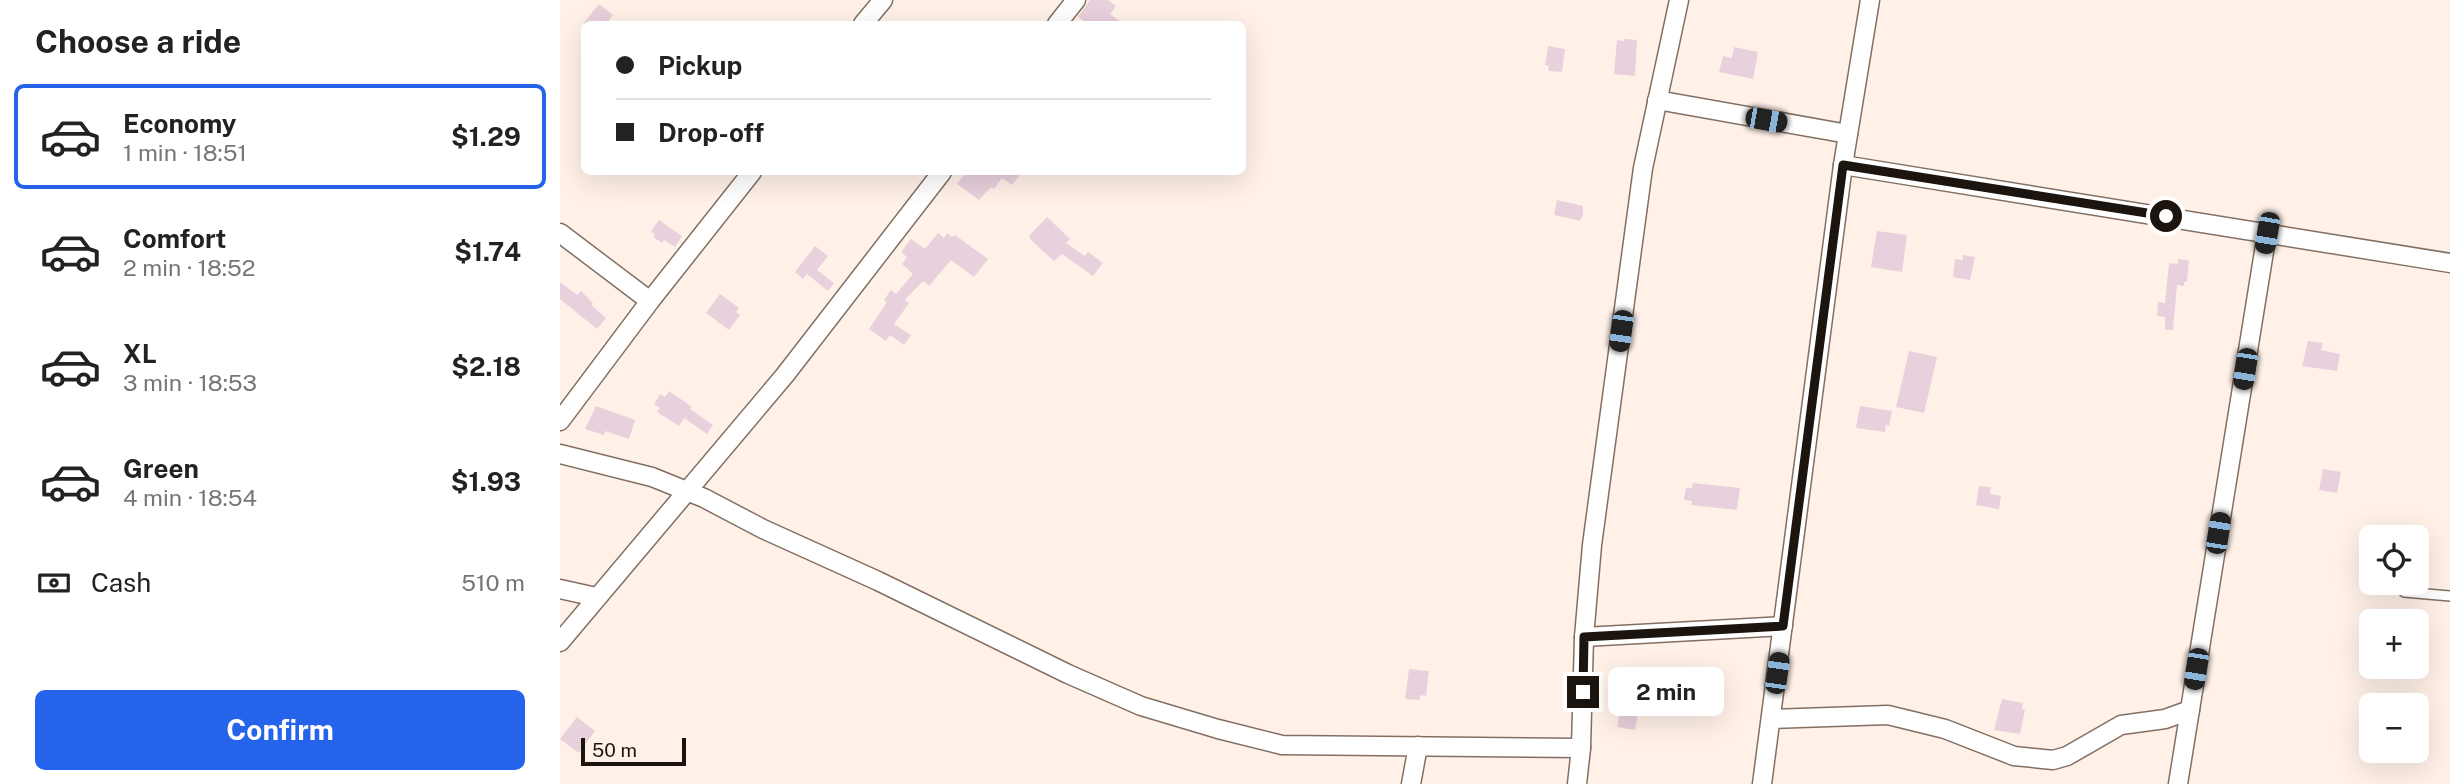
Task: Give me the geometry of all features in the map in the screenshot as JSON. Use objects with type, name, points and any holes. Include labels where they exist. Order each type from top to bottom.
[{"type":"street","points":[[866,21],[883,0]]},
{"type":"street","points":[[1059,21],[1076,0]]},
{"type":"street","points":[[1577,784],[1581,748],[1584,637],[1592,545],[1643,168],[1679,0]]},
{"type":"street","points":[[1762,784],[1843,165],[1870,0]]},
{"type":"street","points":[[1657,100],[1848,134]]},
{"type":"street","points":[[1843,165],[2450,262]]},
{"type":"street","points":[[560,421],[750,175]]},
{"type":"street","points":[[560,642],[785,375],[940,175]]},
{"type":"street","points":[[560,233],[650,301]]},
{"type":"street","points":[[2178,784],[2267,233]]},
{"type":"street","points":[[560,454],[652,477],[687,491],[763,530],[878,581],[1068,674],[1141,706],[1218,729],[1282,745],[1581,748]]},
{"type":"street","points":[[560,589],[596,597]]},
{"type":"street","points":[[1584,637],[1783,626]]},
{"type":"street","points":[[1771,719],[1888,715],[1945,729],[2014,756],[2053,760],[2067,756],[2121,725],[2165,719],[2190,710]]},
{"type":"street","points":[[1411,784],[1418,746]]},
{"type":"lane","points":[[2429,594],[2450,596]]},
{"type":"building","points":[[1090,0],[1108,0],[1116,6],[1110,14],[1120,21],[1084,21],[1078,17]]},
{"type":"building","points":[[599,4],[613,15],[608,21],[585,21]]},
{"type":"building","points":[[1617,40],[1637,40],[1635,76],[1614,74]]},
{"type":"building","points":[[1548,46],[1565,49],[1562,72],[1548,71],[1549,66],[1545,65]]},
{"type":"building","points":[[1734,47],[1758,52],[1753,79],[1719,72],[1723,56],[1732,58]]},
{"type":"building","points":[[964,175],[1020,175],[1012,185],[1002,178],[994,189],[991,187],[979,200],[957,184]]},
{"type":"building","points":[[1557,200],[1583,206],[1580,221],[1554,215]]},
{"type":"building","points":[[1047,217],[1070,239],[1066,243],[1085,256],[1088,252],[1103,263],[1093,276],[1062,254],[1054,261],[1031,240],[1029,236]]},
{"type":"building","points":[[659,220],[682,236],[675,247],[653,237],[655,235],[651,231]]},
{"type":"building","points":[[1877,231],[1907,235],[1902,272],[1871,267]]},
{"type":"building","points":[[938,233],[944,238],[947,233],[952,237],[955,235],[988,259],[974,277],[951,260],[929,286],[923,281],[905,300],[909,303],[894,324],[911,335],[904,345],[890,335],[886,341],[869,329],[887,302],[884,300],[891,290],[896,294],[913,274],[902,264],[907,257],[901,252],[911,239],[925,249]]},
{"type":"building","points":[[815,246],[828,256],[817,270],[834,283],[828,291],[807,274],[803,279],[795,272]]},
{"type":"building","points":[[1963,255],[1975,257],[1970,280],[1953,277],[1955,259],[1963,260]]},
{"type":"building","points":[[2178,259],[2189,260],[2187,282],[2184,282],[2184,286],[2177,285],[2173,330],[2165,330],[2165,317],[2157,316],[2158,302],[2165,303],[2169,263],[2178,264]]},
{"type":"building","points":[[560,282],[577,295],[581,291],[593,303],[591,305],[606,318],[597,329],[560,299]]},
{"type":"building","points":[[720,294],[739,308],[736,312],[740,315],[729,330],[706,313]]},
{"type":"building","points":[[2308,341],[2323,343],[2321,350],[2340,354],[2337,371],[2302,366]]},
{"type":"building","points":[[1909,351],[1937,357],[1924,413],[1896,407]]},
{"type":"building","points":[[669,391],[713,425],[707,434],[684,418],[679,426],[657,412],[660,408],[654,404],[660,394],[665,397]]},
{"type":"building","points":[[596,406],[635,420],[629,439],[605,431],[604,435],[585,429]]},
{"type":"building","points":[[1860,406],[1892,411],[1885,432],[1856,428]]},
{"type":"building","points":[[2323,469],[2341,472],[2337,493],[2319,490]]},
{"type":"building","points":[[1693,483],[1740,488],[1737,510],[1691,505],[1692,501],[1684,500],[1686,488],[1692,488]]},
{"type":"building","points":[[1979,486],[1991,487],[1990,494],[2001,496],[1999,509],[1976,505]]},
{"type":"building","points":[[1409,669],[1429,671],[1426,696],[1420,695],[1420,700],[1405,699]]},
{"type":"building","points":[[1617,699],[1640,703],[1635,730],[1617,727]]},
{"type":"building","points":[[2002,699],[2023,703],[2022,709],[2025,710],[2020,734],[1994,730]]},
{"type":"building","points":[[577,717],[595,731],[579,753],[560,739]]},
{"type":"route","points":[[1583,692],[1584,637],[1783,626],[1843,165],[2166,216]]}]
